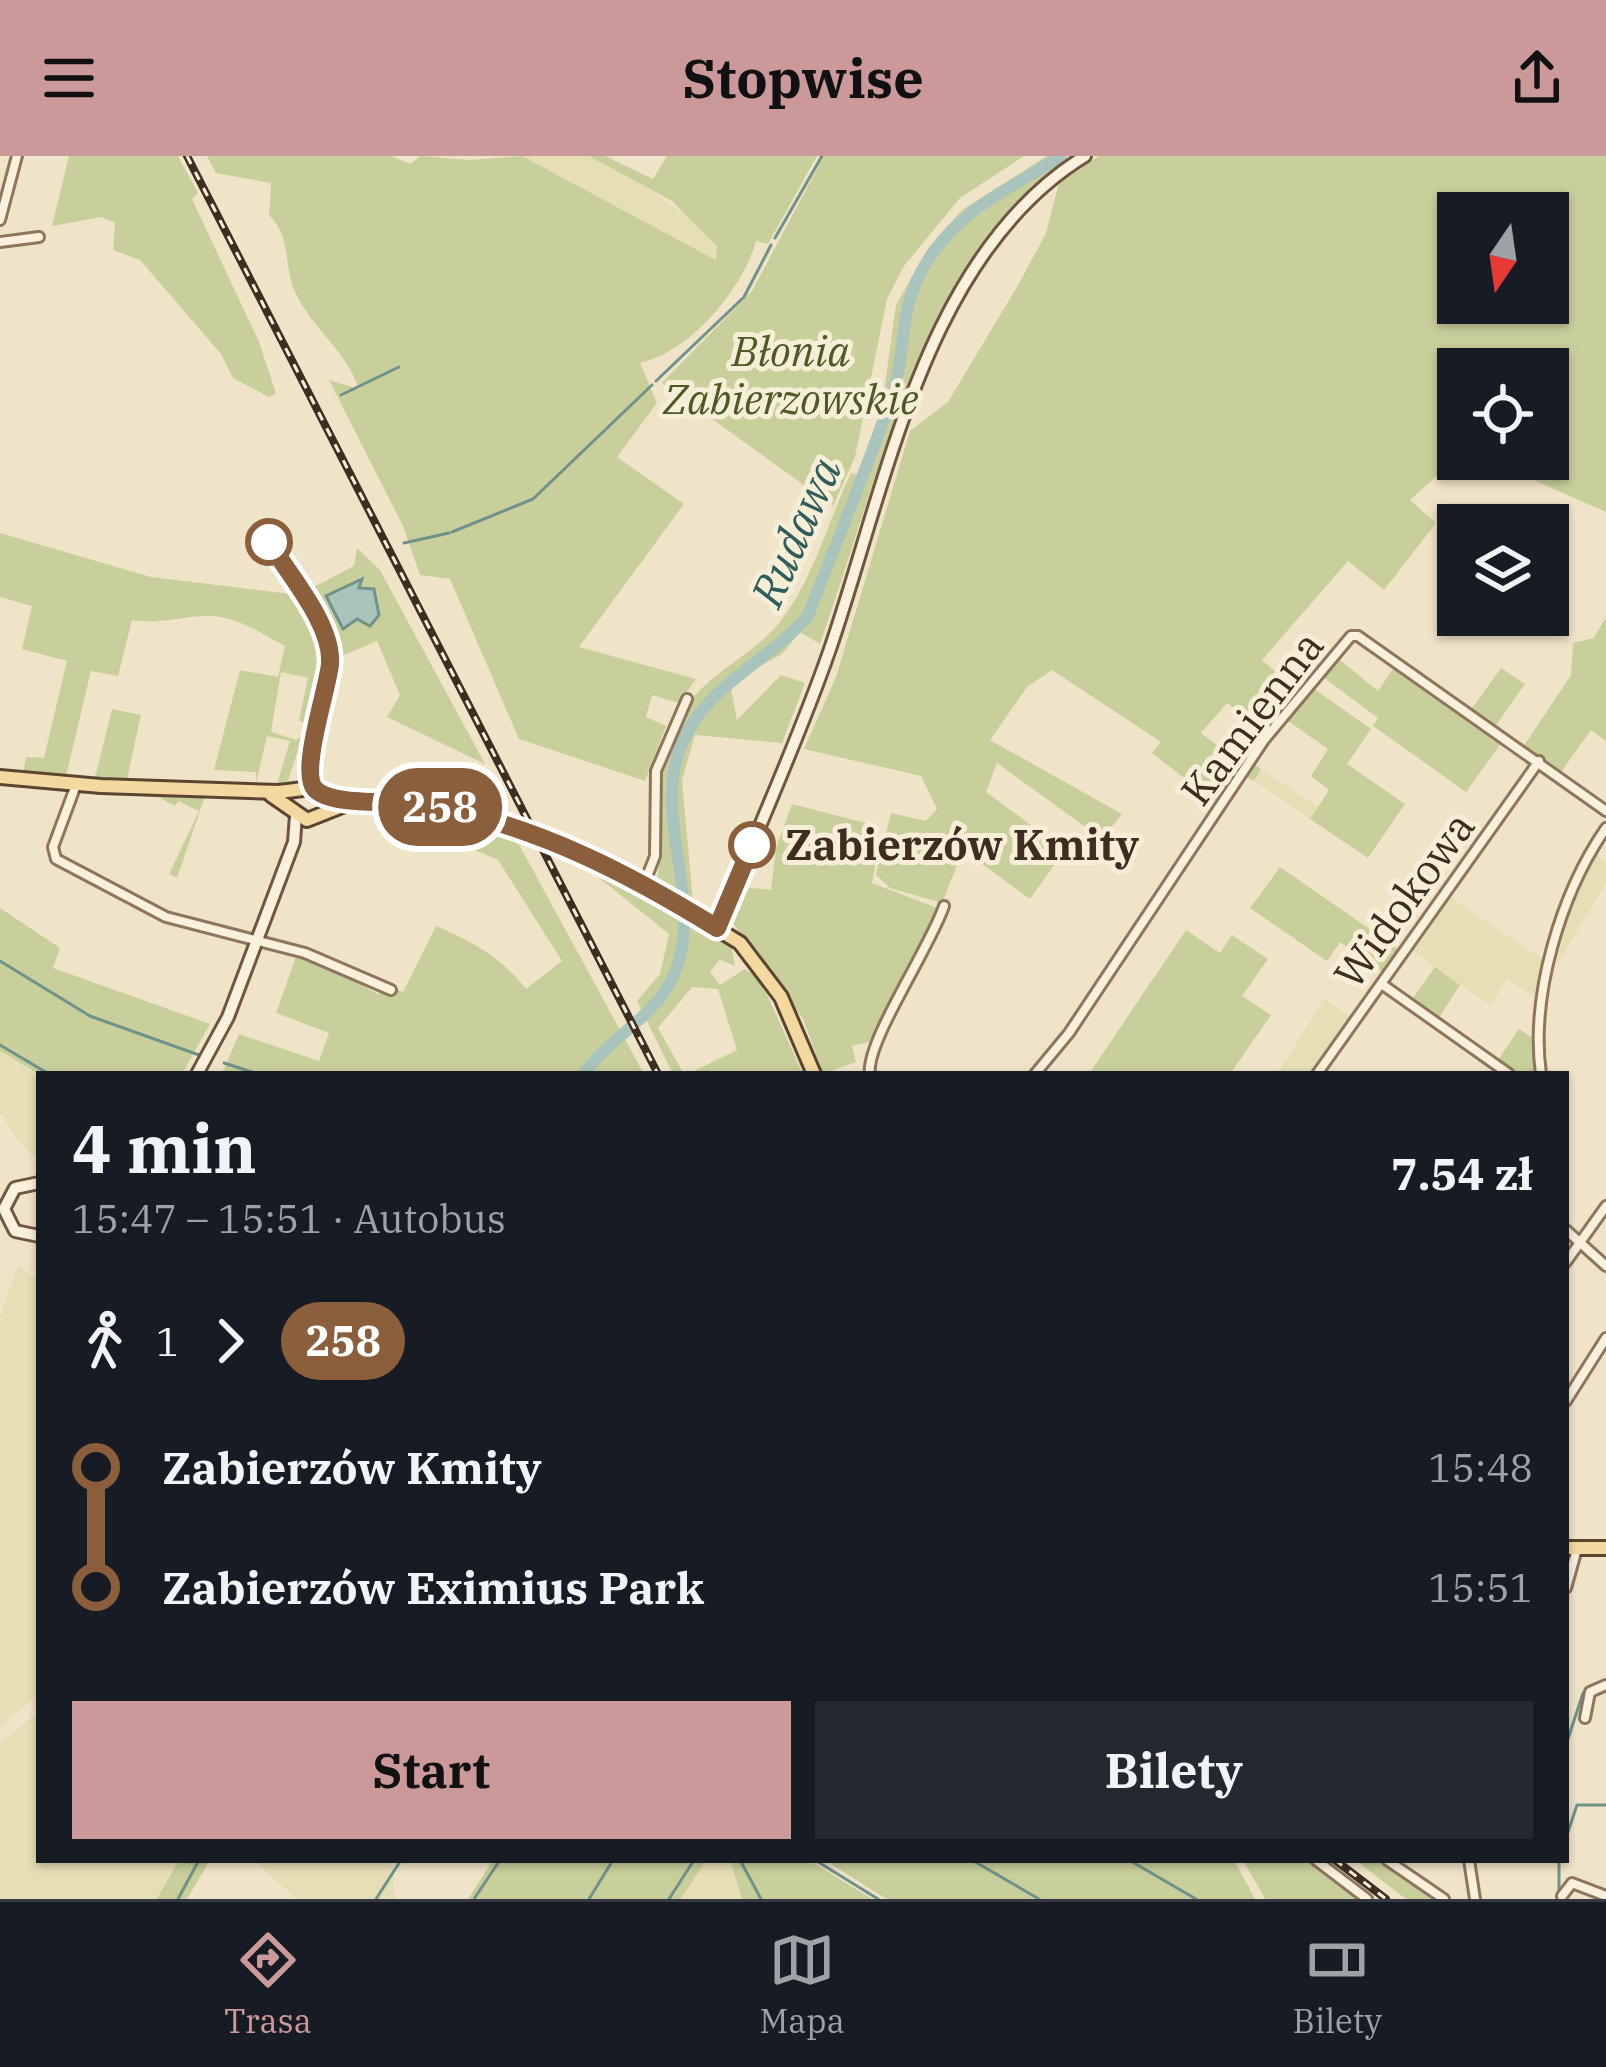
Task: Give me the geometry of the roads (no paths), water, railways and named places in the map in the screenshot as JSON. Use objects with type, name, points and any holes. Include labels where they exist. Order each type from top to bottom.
[{"type":"main road","points":[[717,928],[727,919],[728,906],[824,666],[938,334],[971,272],[1009,221],[1050,181],[1085,156]]},
{"type":"main road","points":[[0,777],[76,784],[297,790],[425,804],[560,843],[644,884],[717,928],[766,974],[813,1071]]},
{"type":"main road","points":[[294,842],[297,790]]},
{"type":"main road","points":[[261,791],[311,820]]},
{"type":"main road","points":[[324,795],[325,812]]},
{"type":"main road","points":[[199,1071],[228,1017],[294,842],[311,820],[325,812],[369,800]]},
{"type":"main road","points":[[36,1184],[15,1187],[0,1227],[36,1236]]},
{"type":"main road","points":[[4,1209],[15,1232]]},
{"type":"main road","points":[[1571,1548],[1606,1548]]},
{"type":"street","points":[[0,220],[17,156]]},
{"type":"street","points":[[0,242],[39,237]]},
{"type":"street","name":"Kamienna","points":[[1037,1071],[1069,1033],[1264,740],[1354,635],[1539,761]]},
{"type":"street","points":[[644,884],[655,856],[656,771],[687,699]]},
{"type":"street","points":[[1539,761],[1606,811],[1604,831],[1559,929],[1542,1017],[1541,1071]]},
{"type":"street","name":"Widokowa","points":[[1320,1071],[1539,761]]},
{"type":"street","points":[[76,784],[53,847],[56,859],[166,917],[328,960],[392,990]]},
{"type":"street","points":[[870,1071],[872,1051],[920,966],[944,906]]},
{"type":"street","points":[[1382,985],[1505,1071]]},
{"type":"street","points":[[1569,1258],[1606,1206]]},
{"type":"street","points":[[1569,1233],[1606,1266]]},
{"type":"street","points":[[1569,1395],[1606,1338]]},
{"type":"street","points":[[1586,1718],[1590,1692],[1606,1685]]},
{"type":"street","points":[[1320,1863],[1366,1899]]},
{"type":"street","points":[[1391,1863],[1444,1899]]},
{"type":"street","points":[[1469,1863],[1475,1899]]},
{"type":"street","points":[[1562,1896],[1572,1883],[1606,1897]]},
{"type":"water","points":[[362,579],[359,588],[374,589],[379,615],[370,626],[357,619],[343,629],[326,596]]},
{"type":"waterway","points":[[775,238],[822,156]]},
{"type":"waterway","name":"Rudawa","points":[[587,1071],[653,1006],[671,981],[681,954],[684,925],[672,810],[678,754],[688,731],[717,694],[808,616],[890,402],[916,282],[943,240],[970,214],[1061,156]]},
{"type":"waterway","points":[[656,381],[744,297],[771,245]]},
{"type":"waterway","points":[[341,395],[399,367]]},
{"type":"waterway","points":[[452,532],[533,499],[652,385]]},
{"type":"waterway","points":[[404,543],[449,533]]},
{"type":"waterway","points":[[0,961],[90,1016],[199,1055]]},
{"type":"waterway","points":[[0,1045],[44,1071]]},
{"type":"waterway","points":[[224,1063],[249,1071]]},
{"type":"waterway","points":[[1569,1736],[1583,1693],[1604,1682]]},
{"type":"waterway","points":[[1569,1829],[1577,1805],[1606,1805]]},
{"type":"waterway","points":[[178,1899],[197,1863]]},
{"type":"waterway","points":[[376,1899],[399,1863]]},
{"type":"waterway","points":[[474,1899],[498,1863]]},
{"type":"waterway","points":[[589,1899],[611,1863]]},
{"type":"waterway","points":[[669,1899],[692,1863]]},
{"type":"waterway","points":[[742,1863],[761,1899]]},
{"type":"waterway","points":[[820,1863],[878,1899]]},
{"type":"waterway","points":[[977,1863],[1039,1899]]},
{"type":"waterway","points":[[1134,1863],[1196,1899]]},
{"type":"waterway","points":[[1559,1863],[1559,1899]]},
{"type":"railway","points":[[187,156],[656,1071]]},
{"type":"railway","points":[[1339,1863],[1386,1899]]},
{"type":"place","name":"Zabierzów Kmity","points":[[752,845]]},
{"type":"park label","name":"Błonia Zabierzowskie","points":[[791,375]]}]
